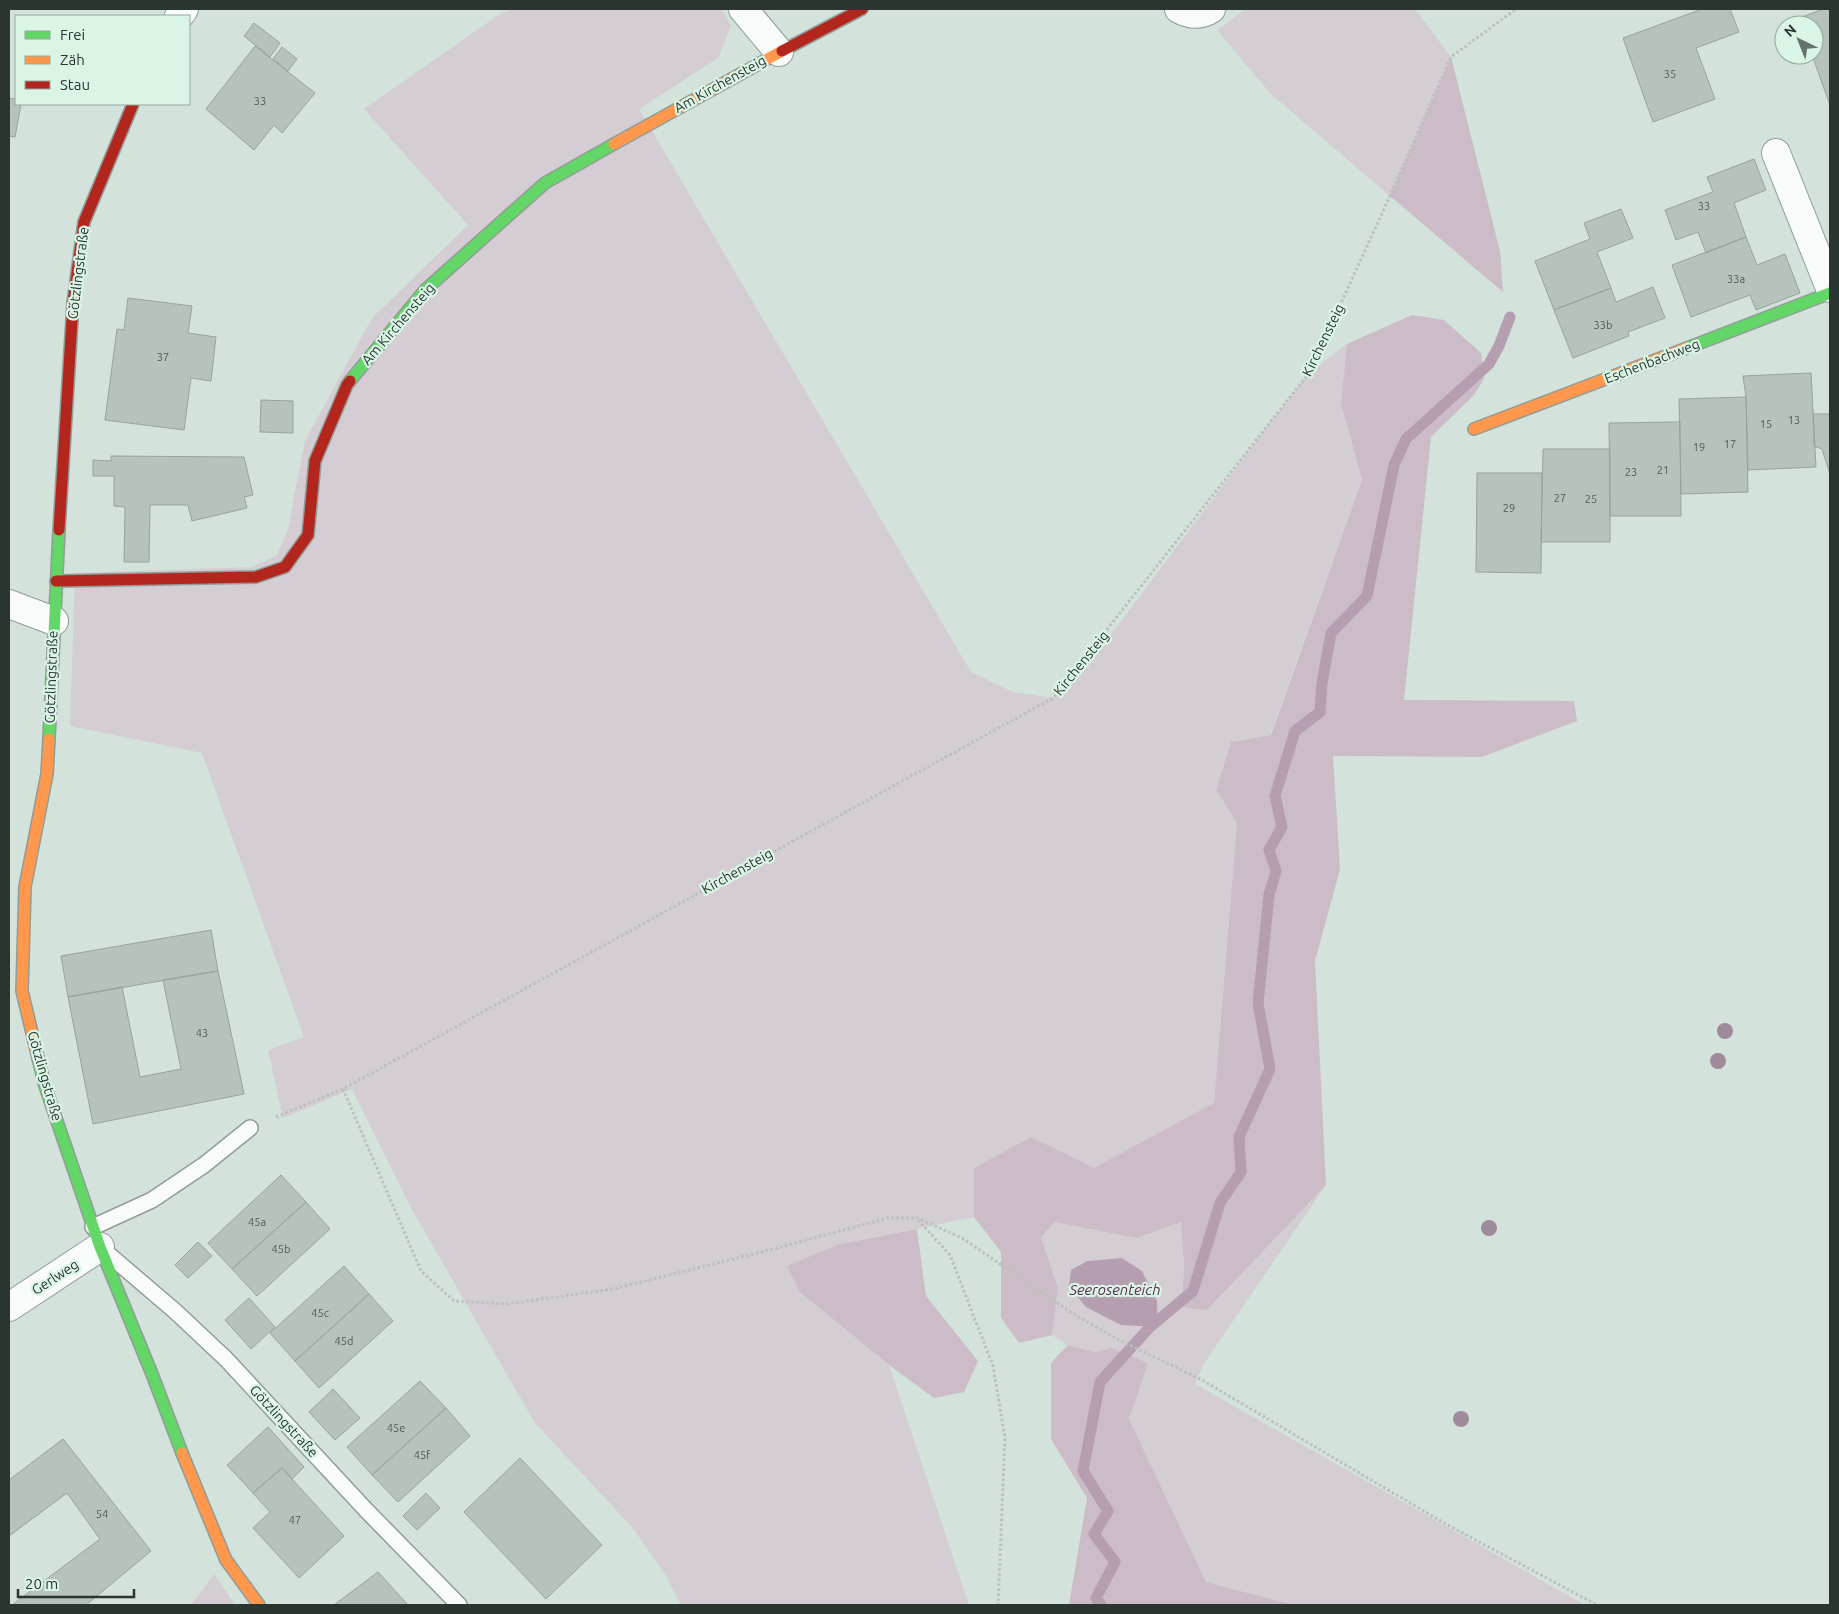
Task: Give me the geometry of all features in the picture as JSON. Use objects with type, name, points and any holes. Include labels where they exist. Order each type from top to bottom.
[{"type":"street","points":[[743,9],[778,52]]},
{"type":"street","name":"Am Kirchensteig","points":[[56,581],[256,577],[285,567],[308,535],[315,461],[347,385],[425,290],[544,183],[778,52],[862,9]]},
{"type":"street","points":[[1179,9],[1188,14],[1204,14],[1211,9]]},
{"type":"street","name":"Götzlingstraße","points":[[133,105],[84,222],[73,303],[56,581],[47,774],[17,886],[22,991],[45,1086],[97,1237],[208,1520],[226,1560],[259,1605]]},
{"type":"street","points":[[1776,153],[1830,288]]},
{"type":"street","name":"Eschenbachweg","points":[[1474,429],[1830,293]]},
{"type":"street","points":[[9,604],[54,620]]},
{"type":"street","name":"Gerlweg","points":[[9,1307],[97,1237]]},
{"type":"lane","points":[[97,1237],[204,1165],[250,1128]]},
{"type":"lane","name":"Götzlingstraße","points":[[97,1237],[226,1359],[366,1510],[459,1605]]},
{"type":"path","name":"Kirchensteig","points":[[250,1128],[343,1089],[1054,698],[1309,373],[1451,57],[1516,9]]},
{"type":"path","points":[[343,1089],[421,1271],[454,1301],[507,1304],[613,1289],[888,1218],[917,1218],[962,1238],[1072,1313],[1117,1339],[1202,1380],[1444,1523],[1598,1605]]},
{"type":"path","points":[[917,1218],[950,1255],[993,1366],[1005,1438],[998,1605]]},
{"type":"shaded area","points":[[510,9],[722,9],[731,26],[718,58],[639,109],[971,672],[1013,692],[1053,698],[1079,677],[1309,373],[1347,344],[1341,403],[1362,480],[1270,735],[1231,742],[1216,790],[1237,823],[1214,1103],[1094,1169],[1031,1137],[974,1168],[974,1217],[840,1244],[800,1292],[889,1365],[969,1605],[681,1605],[665,1574],[632,1527],[535,1423],[411,1208],[352,1089],[283,1118],[268,1050],[304,1037],[202,753],[70,726],[75,573],[252,567],[277,555],[288,529],[305,441],[372,318],[468,225],[364,109],[497,16]]},
{"type":"shaded area","points":[[1246,9],[1415,9],[1451,57],[1390,196],[1271,94],[1217,30]]},
{"type":"shaded area","points":[[1451,57],[1500,251],[1503,292],[1390,196]]},
{"type":"shaded area","points":[[1412,315],[1444,320],[1481,353],[1484,379],[1473,396],[1431,437],[1404,700],[1574,701],[1577,721],[1482,757],[1333,756],[1340,869],[1315,961],[1326,1185],[1207,1310],[1182,1307],[1184,1265],[1181,1222],[1137,1238],[1055,1222],[1041,1237],[1058,1288],[1052,1335],[1019,1343],[1001,1318],[1001,1252],[974,1217],[974,1168],[1031,1137],[1094,1168],[1214,1103],[1237,823],[1216,790],[1231,742],[1271,735],[1362,480],[1341,403],[1347,344]]},
{"type":"shaded area","points":[[1326,1185],[1203,1365],[1195,1384],[1585,1605],[1294,1605],[1206,1582],[1129,1419],[1148,1363],[1112,1348],[1094,1352],[1068,1345],[1052,1335],[1058,1288],[1041,1237],[1055,1221],[1137,1238],[1181,1221],[1184,1265],[1182,1306],[1207,1310]],"holes":[[[1122,1258],[1142,1271],[1157,1301],[1158,1327],[1071,1270],[1087,1261]]]},
{"type":"shaded area","points":[[917,1229],[926,1296],[978,1361],[964,1392],[934,1398],[889,1365],[800,1292],[787,1266],[840,1244]]},
{"type":"shaded area","points":[[1068,1345],[1094,1352],[1112,1348],[1148,1363],[1129,1419],[1206,1582],[1294,1605],[1069,1605],[1087,1498],[1051,1439],[1051,1363]]},
{"type":"shaded area","points":[[214,1574],[235,1605],[191,1605]]},
{"type":"water","name":"Seerosenteich","points":[[1122,1258],[1142,1271],[1157,1301],[1158,1327],[1121,1325],[1086,1307],[1069,1286],[1071,1270],[1087,1261]]},
{"type":"building","points":[[1702,9],[1730,9],[1739,32],[1696,48],[1715,99],[1653,122],[1623,38]]},
{"type":"building","points":[[1824,9],[1830,9],[1830,105],[1816,65],[1824,65],[1824,15],[1807,15]]},
{"type":"building","points":[[254,23],[280,43],[270,57],[244,36]]},
{"type":"building","points":[[255,46],[315,93],[282,133],[274,125],[254,150],[206,109]]},
{"type":"building","points":[[282,47],[297,59],[288,71],[273,59]]},
{"type":"building","points":[[9,98],[15,99],[15,105],[21,105],[15,137],[9,136]]},
{"type":"building","points":[[1754,159],[1766,190],[1734,203],[1746,237],[1706,253],[1698,232],[1676,240],[1665,210],[1713,192],[1707,177]]},
{"type":"building","points":[[1621,209],[1633,238],[1597,252],[1611,288],[1554,310],[1535,261],[1590,239],[1584,223]]},
{"type":"building","points":[[1746,237],[1757,265],[1785,254],[1800,293],[1756,310],[1750,295],[1691,317],[1672,265]]},
{"type":"building","points":[[1653,287],[1665,318],[1628,332],[1629,336],[1573,358],[1554,310],[1611,288],[1616,302]]},
{"type":"building","points":[[128,298],[192,306],[188,333],[216,337],[211,381],[191,378],[184,430],[105,420],[117,329],[124,330]]},
{"type":"building","points":[[1811,373],[1816,467],[1748,470],[1746,397],[1743,376]]},
{"type":"building","points":[[1746,397],[1748,492],[1681,494],[1679,399]]},
{"type":"building","points":[[261,400],[293,401],[293,433],[260,432]]},
{"type":"building","points":[[1813,414],[1830,414],[1830,474],[1822,449],[1814,446]]},
{"type":"building","points":[[1680,422],[1681,516],[1610,516],[1609,423]]},
{"type":"building","points":[[1543,449],[1610,449],[1610,542],[1541,542]]},
{"type":"building","points":[[111,456],[244,457],[253,495],[244,497],[247,508],[192,521],[188,505],[150,505],[149,562],[124,562],[125,507],[114,506],[114,476],[93,476],[93,460],[111,461]]},
{"type":"building","points":[[1477,473],[1542,473],[1541,573],[1476,572]]},
{"type":"building","points":[[211,930],[218,971],[68,997],[61,956]]},
{"type":"building","points":[[218,971],[244,1094],[93,1124],[68,997],[122,987],[140,1077],[181,1069],[163,980]]},
{"type":"building","points":[[281,1175],[306,1202],[232,1269],[208,1243]]},
{"type":"building","points":[[306,1202],[330,1229],[257,1296],[232,1269]]},
{"type":"building","points":[[198,1242],[212,1256],[188,1278],[175,1265]]},
{"type":"building","points":[[344,1266],[369,1294],[295,1361],[270,1333]]},
{"type":"building","points":[[369,1294],[393,1321],[319,1388],[295,1361]]},
{"type":"building","points":[[249,1298],[275,1327],[251,1349],[225,1320]]},
{"type":"building","points":[[420,1381],[446,1408],[372,1475],[347,1447]]},
{"type":"building","points":[[333,1389],[360,1418],[335,1440],[309,1412]]},
{"type":"building","points":[[446,1408],[470,1436],[398,1502],[372,1475]]},
{"type":"building","points":[[268,1427],[304,1467],[292,1479],[282,1468],[253,1493],[227,1465]]},
{"type":"building","points":[[63,1439],[151,1551],[86,1605],[12,1605],[100,1539],[67,1493],[9,1536],[9,1480]]},
{"type":"building","points":[[520,1458],[602,1545],[546,1599],[464,1512]]},
{"type":"building","points":[[282,1468],[344,1536],[299,1578],[253,1528],[270,1512],[253,1493]]},
{"type":"building","points":[[426,1493],[440,1508],[417,1530],[403,1516]]},
{"type":"building","points":[[378,1572],[408,1605],[334,1605]]},
{"type":"waterway","points":[[1101,1605],[1096,1598],[1115,1562],[1094,1534],[1108,1511],[1083,1471],[1100,1382],[1150,1327],[1193,1291],[1220,1203],[1241,1172],[1239,1137],[1270,1069],[1258,1003],[1269,895],[1276,871],[1269,850],[1282,827],[1275,796],[1295,731],[1320,712],[1322,683],[1331,633],[1367,596],[1394,465],[1406,439],[1489,364],[1499,346],[1510,317]]},
{"type":"traffic: fast","points":[[350,381],[425,290],[545,183],[614,144]]},
{"type":"traffic: fast","points":[[1687,348],[1830,293]]},
{"type":"traffic: fast","points":[[49,739],[59,530]]},
{"type":"traffic: fast","points":[[38,1058],[45,1086],[100,1247],[182,1453]]},
{"type":"traffic: slow","points":[[614,144],[782,51]]},
{"type":"traffic: slow","points":[[1474,429],[1687,348]]},
{"type":"traffic: slow","points":[[38,1058],[22,991],[25,887],[47,774],[49,739]]},
{"type":"traffic: slow","points":[[182,1453],[226,1560],[259,1605]]},
{"type":"traffic: jam","points":[[782,51],[862,9]]},
{"type":"traffic: jam","points":[[59,530],[73,303],[84,222],[133,105]]},
{"type":"traffic: jam","points":[[56,581],[256,577],[285,567],[308,535],[315,461],[350,381]]}]
